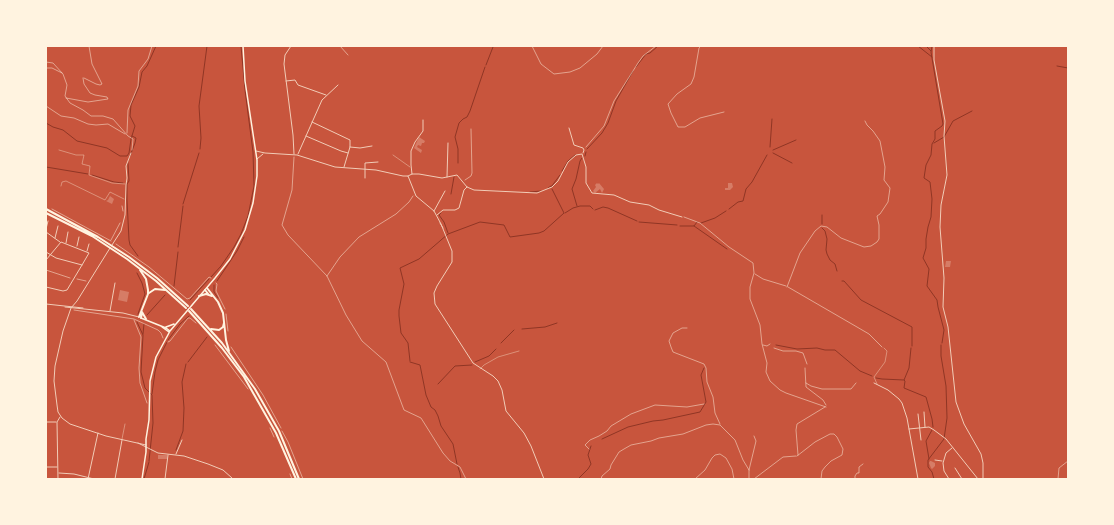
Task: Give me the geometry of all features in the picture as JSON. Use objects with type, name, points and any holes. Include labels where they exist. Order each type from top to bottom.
[{"type":"highway","points":[[46,209],[124,253],[157,278],[187,307],[139,267],[92,236],[46,212]]},
{"type":"highway","points":[[139,267],[146,279],[148,294],[140,317]]},
{"type":"highway","points":[[148,294],[158,288],[167,290]]},
{"type":"highway","points":[[206,289],[220,306],[230,354]]},
{"type":"highway","points":[[199,296],[211,295]]},
{"type":"highway","points":[[296,479],[276,433],[248,384],[222,348],[190,310],[210,329],[255,388],[287,448],[299,479]]},
{"type":"highway","points":[[142,311],[146,320]]},
{"type":"highway","points":[[210,329],[219,330],[223,327],[224,322]]},
{"type":"main road","points":[[142,479],[149,424],[150,391],[153,365],[169,332],[215,278],[237,246],[248,223],[255,192],[257,160],[246,86],[243,46]]},
{"type":"main road","points":[[140,317],[166,328],[169,332]]},
{"type":"main road","points":[[166,328],[176,324]]},
{"type":"main road","points":[[161,326],[169,332]]},
{"type":"street","points":[[291,46],[284,58],[285,82],[294,135],[293,155]]},
{"type":"street","points":[[934,46],[934,60],[944,121],[947,175],[941,205],[940,221],[944,278],[943,307],[948,327],[956,402],[964,424],[981,454],[983,463],[983,479]]},
{"type":"street","points":[[285,82],[295,80],[298,85],[327,95]]},
{"type":"street","points":[[297,155],[322,100],[338,85]]},
{"type":"street","points":[[412,174],[411,151],[415,142],[423,131],[423,120]]},
{"type":"street","points":[[312,122],[350,140],[350,147],[344,168]]},
{"type":"street","points":[[569,128],[574,145],[582,147],[584,150],[582,154],[586,167],[586,183],[592,193],[614,195],[630,202],[649,205],[659,210],[682,217]]},
{"type":"street","points":[[306,136],[341,152],[348,153]]},
{"type":"street","points":[[448,143],[448,177]]},
{"type":"street","points":[[350,147],[360,148],[372,146]]},
{"type":"street","points":[[256,152],[297,155],[328,166],[376,170],[403,176],[412,174],[442,178],[457,175],[467,187],[480,192],[501,191],[532,193],[547,190],[558,181],[568,162],[576,155],[582,154]]},
{"type":"street","points":[[256,152],[262,154]]},
{"type":"street","points":[[130,153],[126,163],[127,178],[123,225],[118,236],[72,307],[62,336],[55,366],[55,387],[60,416],[65,421],[110,437],[146,445]]},
{"type":"street","points":[[257,160],[262,154],[265,153]]},
{"type":"street","points":[[363,161],[365,163],[365,178]]},
{"type":"street","points":[[365,163],[378,162]]},
{"type":"street","points":[[408,176],[415,194],[434,211],[443,228],[452,251],[453,259],[450,267],[434,293],[434,300],[438,309],[471,360],[480,369],[493,376],[498,381],[502,390],[506,411],[528,440],[544,479]]},
{"type":"street","points":[[436,215],[443,210],[455,210],[459,208],[464,190],[467,187]]},
{"type":"street","points":[[434,211],[445,191]]},
{"type":"street","points":[[46,229],[48,221]]},
{"type":"street","points":[[55,238],[58,226]]},
{"type":"street","points":[[46,232],[61,242],[87,251]]},
{"type":"street","points":[[66,243],[68,232]]},
{"type":"street","points":[[77,247],[79,237]]},
{"type":"street","points":[[46,260],[61,242]]},
{"type":"street","points":[[46,287],[65,291],[89,253],[87,251],[89,244]]},
{"type":"street","points":[[46,252],[56,258],[82,265]]},
{"type":"street","points":[[109,312],[115,282]]},
{"type":"street","points":[[70,313],[75,308],[77,301]]},
{"type":"street","points":[[46,304],[140,317]]},
{"type":"street","points":[[874,383],[888,390],[902,403],[907,415],[918,479]]},
{"type":"street","points":[[924,412],[925,428]]},
{"type":"street","points":[[918,414],[921,440]]},
{"type":"street","points":[[58,479],[57,422],[60,416]]},
{"type":"street","points":[[918,419],[924,419]]},
{"type":"street","points":[[46,422],[57,422]]},
{"type":"street","points":[[909,429],[932,428],[944,438],[978,479]]},
{"type":"street","points":[[88,478],[98,433]]},
{"type":"street","points":[[115,479],[122,439]]},
{"type":"street","points":[[142,443],[146,439]]},
{"type":"street","points":[[175,455],[182,440]]},
{"type":"street","points":[[136,442],[158,453],[190,457],[223,470],[232,478]]},
{"type":"street","points":[[949,479],[944,471],[943,461],[946,453],[952,447]]},
{"type":"street","points":[[165,479],[168,454]]},
{"type":"street","points":[[935,460],[943,461]]},
{"type":"street","points":[[46,467],[58,467]]},
{"type":"street","points":[[955,468],[962,479]]},
{"type":"street","points":[[58,473],[74,474],[94,479]]},
{"type":"lane","points":[[60,150],[73,154],[84,155],[82,164],[90,166],[89,175],[112,183],[126,184]]},
{"type":"lane","points":[[393,155],[411,167]]},
{"type":"lane","points":[[61,186],[61,184],[66,181],[105,200],[110,192],[125,200]]},
{"type":"lane","points":[[878,385],[874,377],[885,362],[887,351],[884,348]]},
{"type":"lane","points":[[480,369],[498,357],[519,350]]},
{"type":"lane","points":[[122,439],[125,424]]},
{"type":"path","points":[[66,98],[88,102],[108,99],[107,97],[90,93],[83,82],[83,78],[98,85],[102,84],[92,64],[89,46]]},
{"type":"path","points":[[127,134],[128,110],[138,86],[139,71],[148,59],[152,46]]},
{"type":"path","points":[[340,46],[348,55]]},
{"type":"path","points":[[532,46],[541,64],[554,74],[570,72],[580,68],[597,54],[603,46]]},
{"type":"path","points":[[584,150],[604,126],[614,102],[637,64],[643,56],[656,46]]},
{"type":"path","points":[[701,46],[699,48],[694,77],[690,84],[677,94],[668,104],[671,113],[678,127],[685,127],[700,118],[724,112]]},
{"type":"path","points":[[46,62],[53,63],[63,74],[67,85],[65,94],[70,103],[83,110],[90,116],[102,116],[113,119],[132,138],[134,141],[130,153]]},
{"type":"path","points":[[46,68],[55,68],[63,74]]},
{"type":"path","points":[[46,106],[61,116],[74,118],[96,126],[108,124],[127,134]]},
{"type":"path","points":[[787,287],[800,253],[814,231],[821,226],[827,227],[841,238],[864,247],[871,246],[879,239],[879,225],[877,216],[888,202],[890,188],[884,180],[885,167],[880,142],[865,121]]},
{"type":"path","points":[[462,182],[471,176],[472,173],[471,129]]},
{"type":"path","points":[[293,155],[291,192],[282,225],[288,235],[327,276],[346,315],[362,341],[386,362],[404,410],[421,418],[443,454],[460,467],[466,479]]},
{"type":"path","points":[[327,276],[340,257],[359,237],[396,214],[415,194]]},
{"type":"path","points":[[123,215],[122,206],[125,204]]},
{"type":"path","points":[[52,209],[110,241],[117,232],[122,219]]},
{"type":"path","points":[[682,217],[698,222],[729,248],[753,263],[754,273],[750,287],[750,299],[760,325],[762,344],[767,363],[767,377],[770,381],[786,393],[826,407]]},
{"type":"path","points":[[116,244],[149,267],[187,299],[190,298],[209,277]]},
{"type":"path","points":[[46,270],[85,281],[88,280]]},
{"type":"path","points":[[754,273],[763,279],[787,287],[857,327],[869,334],[880,346],[884,348]]},
{"type":"path","points":[[217,284],[216,291],[225,309],[228,334]]},
{"type":"path","points":[[76,311],[134,319],[158,330],[162,337],[169,342],[188,318],[197,324]]},
{"type":"path","points":[[134,319],[141,337],[138,362],[140,383],[147,403],[150,404]]},
{"type":"path","points":[[687,328],[682,328],[673,334],[669,341],[673,352],[704,364],[706,368],[707,382],[713,397],[715,413],[720,425],[734,440],[749,470]]},
{"type":"path","points":[[213,342],[248,389]]},
{"type":"path","points":[[230,344],[263,395],[288,442],[303,479]]},
{"type":"path","points":[[762,344],[767,346],[770,344]]},
{"type":"path","points":[[774,348],[783,352],[796,351],[803,353],[807,364]]},
{"type":"path","points":[[805,368],[806,387],[823,400],[826,407]]},
{"type":"path","points":[[806,383],[822,389],[851,389],[856,383]]},
{"type":"path","points":[[589,449],[585,445],[590,440],[607,431],[611,426],[631,414],[655,406],[687,407],[704,404]]},
{"type":"path","points":[[798,456],[797,424],[826,407]]},
{"type":"path","points":[[601,479],[602,476],[610,469],[619,452],[631,445],[683,434],[697,430],[706,425],[720,425]]},
{"type":"path","points":[[269,427],[274,436]]},
{"type":"path","points":[[754,479],[783,457],[798,456],[815,442],[830,434],[834,434],[843,449],[842,455],[831,461],[825,467],[822,471],[821,479]]},
{"type":"path","points":[[749,479],[749,470],[756,442],[754,436]]},
{"type":"path","points":[[695,479],[705,470],[715,455],[720,454],[726,458],[732,469],[734,479]]},
{"type":"path","points":[[1058,479],[1059,468],[1068,461]]},
{"type":"path","points":[[855,479],[857,473],[859,473],[859,467],[863,464]]},
{"type":"path","points":[[289,470],[292,479]]},
{"type":"building","points":[[419,137],[425,141],[421,146],[418,145],[417,147],[422,150],[421,153],[414,148]]},
{"type":"building","points":[[597,183],[599,183],[604,189],[602,193],[600,189],[595,193],[593,191]]},
{"type":"building","points":[[728,183],[732,183],[733,187],[730,190],[725,190],[725,188],[728,188]]},
{"type":"building","points":[[110,196],[114,199],[112,204],[106,201]]},
{"type":"building","points":[[946,261],[951,261],[950,267],[945,267]]},
{"type":"building","points":[[120,290],[129,292],[127,302],[118,300]]},
{"type":"building","points":[[158,455],[167,455],[167,459],[158,459]]},
{"type":"building","points":[[930,461],[935,463],[935,466],[932,469],[929,463]]},
{"type":"waterway","points":[[46,123],[63,130],[77,141],[107,148],[120,156],[127,156],[135,126],[130,116],[131,105],[139,87],[142,72],[147,66],[156,46]]},
{"type":"waterway","points":[[200,149],[201,138],[199,106],[207,46]]},
{"type":"waterway","points":[[211,277],[221,266],[241,234],[248,216],[254,186],[253,152],[241,46]]},
{"type":"waterway","points":[[636,67],[646,54],[650,53],[658,46]]},
{"type":"waterway","points":[[918,46],[932,57]]},
{"type":"waterway","points":[[926,46],[931,51]]},
{"type":"waterway","points":[[932,46],[931,52],[943,124],[935,131],[935,139],[932,144],[931,155],[926,165],[924,178],[930,182],[932,199],[931,217],[923,258],[929,269],[927,286],[937,300],[944,330],[942,343]]},
{"type":"waterway","points":[[486,65],[493,47]]},
{"type":"waterway","points":[[1057,66],[1068,68]]},
{"type":"waterway","points":[[458,163],[458,149],[455,137],[459,123],[467,117],[470,111],[485,67]]},
{"type":"waterway","points":[[587,149],[602,133],[608,123],[616,101],[633,71]]},
{"type":"waterway","points":[[934,143],[944,137],[953,121],[972,111]]},
{"type":"waterway","points":[[770,147],[772,119]]},
{"type":"waterway","points":[[130,156],[136,138],[132,136]]},
{"type":"waterway","points":[[773,150],[796,140]]},
{"type":"waterway","points":[[585,156],[586,152]]},
{"type":"waterway","points":[[183,204],[199,153]]},
{"type":"waterway","points":[[773,153],[792,163]]},
{"type":"waterway","points":[[562,171],[568,161],[575,155]]},
{"type":"waterway","points":[[729,209],[738,202],[743,201],[746,189],[752,182],[767,155]]},
{"type":"waterway","points":[[577,206],[572,189],[582,158]]},
{"type":"waterway","points":[[128,163],[129,181],[127,184],[127,200],[129,240],[130,245],[138,256]]},
{"type":"waterway","points":[[46,167],[88,174]]},
{"type":"waterway","points":[[92,175],[114,182],[123,183]]},
{"type":"waterway","points":[[551,187],[560,175]]},
{"type":"waterway","points":[[451,194],[454,177]]},
{"type":"waterway","points":[[410,361],[408,343],[401,333],[399,316],[404,284],[400,268],[419,259],[448,234],[480,222],[504,225],[510,237],[544,231],[564,213],[552,189]]},
{"type":"waterway","points":[[530,192],[541,191]]},
{"type":"waterway","points":[[178,247],[183,206]]},
{"type":"waterway","points":[[565,213],[580,206],[590,206],[593,209]]},
{"type":"waterway","points":[[595,210],[603,207],[608,208],[637,221]]},
{"type":"waterway","points":[[701,223],[715,218],[726,211]]},
{"type":"waterway","points":[[441,213],[439,215],[444,222],[448,233]]},
{"type":"waterway","points":[[822,215],[822,224]]},
{"type":"waterway","points":[[639,222],[677,225]]},
{"type":"waterway","points":[[680,226],[694,226],[697,222]]},
{"type":"waterway","points":[[694,226],[727,249]]},
{"type":"waterway","points":[[822,228],[825,231],[827,239],[827,254],[830,260],[835,264],[837,271]]},
{"type":"waterway","points":[[217,281],[237,251],[244,237]]},
{"type":"waterway","points":[[174,286],[178,252]]},
{"type":"waterway","points":[[137,273],[145,294],[138,314]]},
{"type":"waterway","points":[[190,300],[209,279]]},
{"type":"waterway","points":[[842,281],[844,281],[861,300],[912,327],[912,346]]},
{"type":"waterway","points":[[214,285],[214,292],[218,298]]},
{"type":"waterway","points":[[147,315],[165,295]]},
{"type":"waterway","points":[[168,340],[180,324],[189,316]]},
{"type":"waterway","points":[[137,322],[143,335],[141,372],[145,388],[152,395],[153,423],[149,461]]},
{"type":"waterway","points":[[522,329],[545,327],[557,323]]},
{"type":"waterway","points":[[143,334],[144,324]]},
{"type":"waterway","points":[[501,343],[514,330]]},
{"type":"waterway","points":[[188,362],[207,337]]},
{"type":"waterway","points":[[152,394],[158,360],[167,342]]},
{"type":"waterway","points":[[776,345],[797,349],[817,348],[835,350],[860,371],[872,376]]},
{"type":"waterway","points":[[934,479],[932,472],[928,467],[928,460],[944,439],[947,418],[946,386],[941,356],[941,345]]},
{"type":"waterway","points":[[911,348],[909,368],[904,380],[904,388],[926,397],[933,427]]},
{"type":"waterway","points":[[475,362],[489,356],[496,349]]},
{"type":"waterway","points":[[410,362],[420,365],[426,395],[431,407],[435,410],[438,416],[441,426],[453,444],[457,464]]},
{"type":"waterway","points":[[176,450],[183,431],[184,408],[182,382],[186,364]]},
{"type":"waterway","points":[[438,384],[455,366],[472,365]]},
{"type":"waterway","points":[[602,439],[628,427],[700,412],[706,402],[701,375],[704,368]]},
{"type":"waterway","points":[[876,378],[904,380]]},
{"type":"waterway","points":[[929,459],[926,441],[932,430]]},
{"type":"waterway","points":[[578,479],[591,464],[588,455],[591,446]]},
{"type":"waterway","points":[[144,479],[149,462]]},
{"type":"waterway","points":[[458,467],[461,479]]}]
